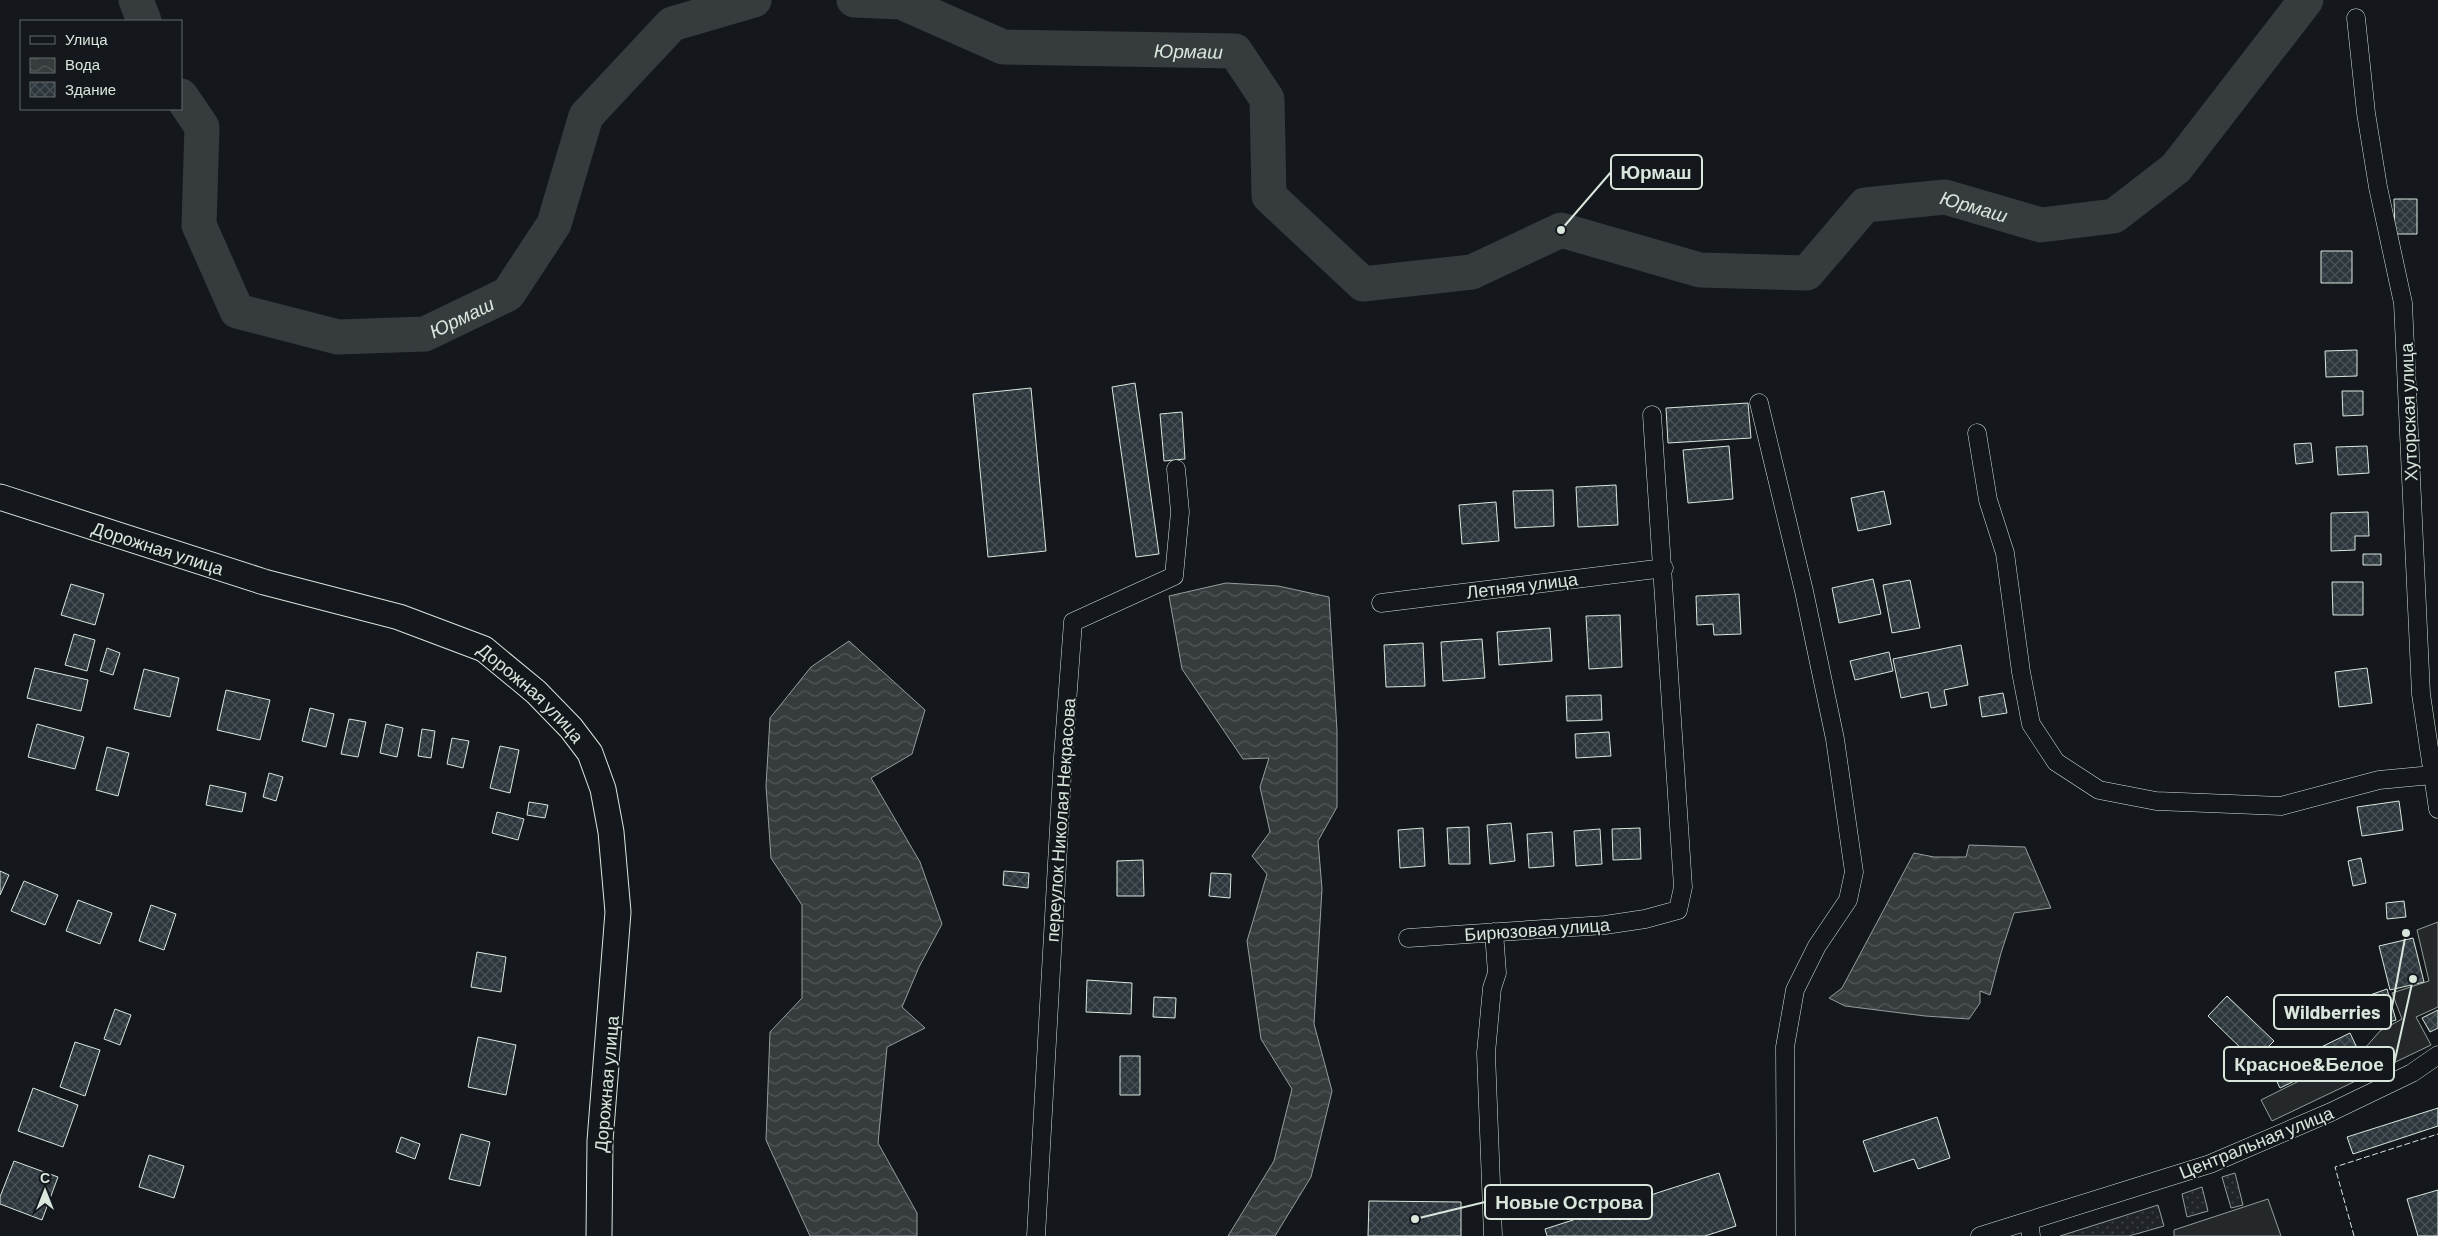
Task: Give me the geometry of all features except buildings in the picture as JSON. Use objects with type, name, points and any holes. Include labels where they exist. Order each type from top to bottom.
[{"type":"street","name":"Хуторская улица","points":[[2356,18],[2366,112],[2378,187],[2403,303],[2421,694],[2438,809]]},
{"type":"street","points":[[1758,403],[1804,591],[1835,738],[1854,872],[1848,900],[1817,946],[1795,990],[1785,1047],[1786,1236]]},
{"type":"street","points":[[1652,415],[1664,568]]},
{"type":"street","points":[[1977,433],[1988,500],[2005,553],[2021,672],[2031,724],[2056,762],[2099,790],[2156,801],[2281,806],[2379,780],[2432,775]]},
{"type":"street","name":"переулок Николая Некрасова","points":[[1036,1236],[1062,767],[1073,622],[1174,576],[1180,512],[1176,468]]},
{"type":"street","name":"Дорожная улица","points":[[0,497],[264,582],[399,617],[484,649],[536,692],[571,728],[590,753],[603,789],[611,832],[618,912],[600,1142],[599,1236]]},
{"type":"street","name":"Летняя улица","points":[[1381,603],[1664,568]]},
{"type":"street","name":"Бирюзовая улица","points":[[1408,938],[1605,925],[1645,920],[1666,912],[1678,910],[1683,887],[1664,568]]},
{"type":"street","points":[[1493,1236],[1486,1054],[1492,988],[1497,973],[1494,932]]},
{"type":"street","name":"Центральная улица","points":[[1980,1236],[2030,1228],[2210,1164],[2331,1112],[2412,1072],[2438,1055]]},
{"type":"shaded area","points":[[2438,922],[2438,1007],[2416,1017],[2431,1045],[2272,1121],[2261,1100],[2365,1048],[2380,1031],[2402,1019],[2392,993],[2429,981],[2417,930]]},
{"type":"shaded area","points":[[2235,1173],[2243,1205],[2231,1208],[2222,1177]]},
{"type":"shaded area","points":[[2202,1187],[2208,1211],[2187,1217],[2182,1194]]},
{"type":"shaded area","points":[[2268,1199],[2281,1236],[2174,1236],[2174,1230]]},
{"type":"shaded area","points":[[2158,1205],[2164,1226],[2129,1236],[2060,1236]]},
{"type":"water","points":[[1226,583],[1278,586],[1329,597],[1337,731],[1337,807],[1318,841],[1322,889],[1314,1024],[1332,1091],[1311,1177],[1275,1236],[1228,1236],[1274,1161],[1292,1089],[1261,1039],[1247,941],[1267,874],[1252,856],[1270,832],[1260,787],[1269,758],[1243,759],[1182,669],[1169,596]]},
{"type":"water","points":[[849,641],[925,710],[912,754],[871,778],[920,862],[942,924],[919,967],[902,1007],[925,1028],[887,1047],[878,1143],[917,1213],[917,1236],[810,1236],[766,1140],[770,1032],[802,998],[802,905],[771,858],[766,786],[770,718],[811,667]]},
{"type":"water","points":[[1969,845],[2025,847],[2051,908],[2014,913],[1990,995],[1980,991],[1980,1003],[1969,1019],[1925,1016],[1845,1006],[1829,998],[1842,988],[1914,853],[1934,857],[1966,857]]},
{"type":"waterway","name":"Юрмаш","points":[[136,0],[144,20]]},
{"type":"waterway","name":"Юрмаш","points":[[182,97],[202,127],[199,225],[237,311],[338,337],[425,334],[508,294],[554,224],[586,116],[672,24],[754,0]]},
{"type":"waterway","name":"Юрмаш","points":[[854,0],[901,2],[1003,47],[1235,51],[1267,99],[1269,196],[1363,284],[1472,272],[1561,230],[1700,270],[1807,273],[1865,205],[1945,197],[2041,225],[2114,216],[2176,168],[2306,0]]},
{"type":"fence","points":[[2354,1236],[2335,1167],[2438,1134]]},
{"type":"place","name":"Юрмаш","points":[[1561,230]]},
{"type":"place","name":"Wildberries","points":[[2406,933]]},
{"type":"place","name":"Красное&Белое","points":[[2413,979]]},
{"type":"place","name":"Новые Острова","points":[[1415,1219]]}]
